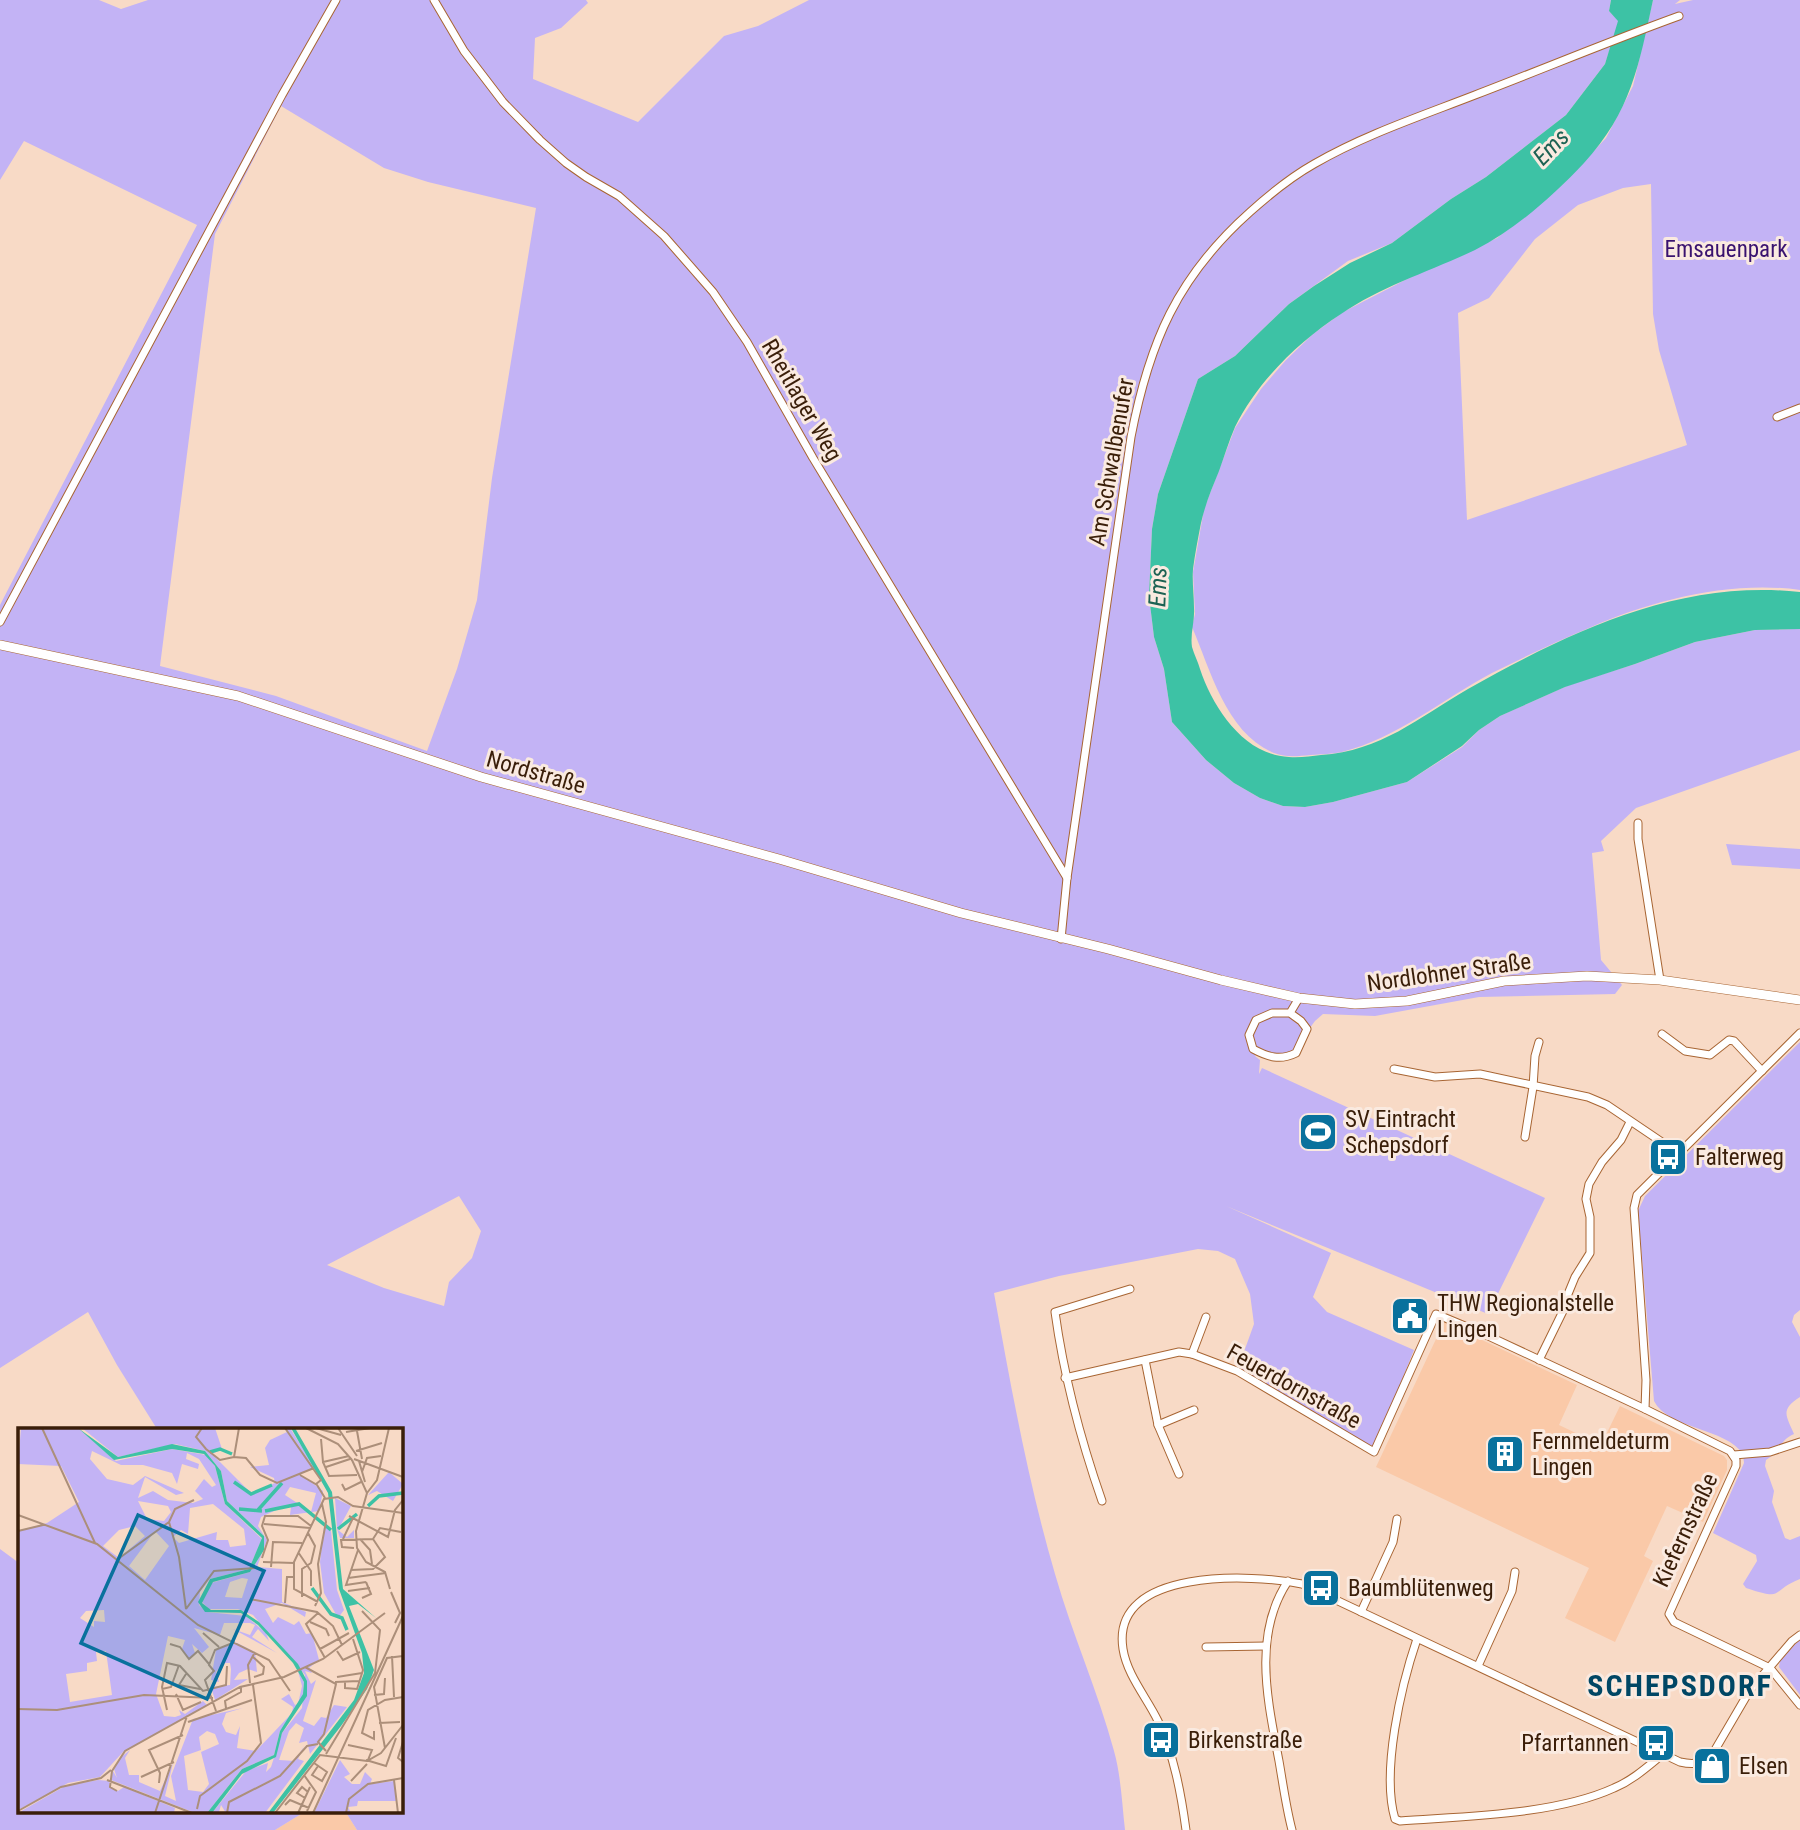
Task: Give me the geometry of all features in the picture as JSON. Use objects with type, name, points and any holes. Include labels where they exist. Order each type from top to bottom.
[{"type":"street","points":[[0,622],[335,0]]},
{"type":"street","name":"Rheitlager Weg","points":[[434,0],[464,51],[521,121],[566,163],[619,196],[664,236],[713,292],[747,342],[820,469],[1067,878]]},
{"type":"street","name":"Am Schwalbenufer","points":[[1061,939],[1067,878],[1131,437],[1145,374],[1169,313],[1199,264],[1220,241],[1290,179],[1314,164],[1366,139],[1679,16]]},
{"type":"street","points":[[1777,417],[1800,408]]},
{"type":"street","name":"Nordstraße","points":[[0,645],[238,696],[481,777],[779,859],[961,913],[1108,949]]},
{"type":"street","points":[[1638,823],[1638,839],[1660,980]]},
{"type":"street","name":"Nordlohner Straße","points":[[1108,949],[1221,981],[1299,998],[1355,1004],[1407,1001],[1504,981],[1587,976],[1660,980],[1800,1000]]},
{"type":"street","points":[[1290,1013],[1299,998]]},
{"type":"street","points":[[1272,1013],[1290,1013],[1301,1021],[1307,1030],[1296,1053],[1281,1059],[1253,1049],[1249,1035],[1256,1020],[1272,1013]]},
{"type":"street","points":[[1662,1034],[1685,1051],[1710,1055],[1729,1041],[1734,1041],[1762,1071]]},
{"type":"street","points":[[1645,1409],[1647,1389],[1635,1202],[1637,1195],[1800,1034]]},
{"type":"street","points":[[1525,1137],[1539,1042]]},
{"type":"street","points":[[1394,1069],[1435,1077],[1480,1074],[1597,1100],[1678,1153]]},
{"type":"street","points":[[1539,1360],[1566,1305],[1575,1277],[1590,1253],[1590,1217],[1586,1199],[1589,1184],[1602,1162],[1622,1140],[1630,1122]]},
{"type":"street","points":[[1102,1501],[1082,1445],[1065,1378],[1055,1312],[1130,1289]]},
{"type":"street","name":"Feuerdornstraße","points":[[1065,1378],[1179,1352],[1192,1354],[1237,1371],[1374,1452],[1436,1314],[1645,1409]]},
{"type":"street","name":"Feuerdornstraße","points":[[1192,1354],[1206,1317]]},
{"type":"street","points":[[1145,1360],[1158,1425],[1179,1474]]},
{"type":"street","name":"Kiefernstraße","points":[[1645,1409],[1730,1451],[1734,1455],[1736,1466],[1669,1614],[1674,1622],[1770,1668],[1800,1705]]},
{"type":"street","points":[[1158,1425],[1194,1410]]},
{"type":"street","points":[[1734,1455],[1770,1452],[1800,1442]]},
{"type":"street","points":[[1361,1612],[1393,1542],[1397,1519]]},
{"type":"street","points":[[1478,1666],[1512,1591],[1515,1572]]},
{"type":"street","points":[[1186,1830],[1170,1751],[1159,1723],[1126,1662],[1122,1647],[1127,1618],[1137,1605],[1153,1593],[1172,1585],[1236,1578],[1302,1584],[1680,1762],[1694,1765],[1703,1762],[1717,1748],[1750,1690],[1800,1635]]},
{"type":"street","points":[[1288,1581],[1271,1615],[1266,1646],[1268,1698],[1283,1796],[1292,1830]]},
{"type":"street","points":[[1417,1639],[1404,1681],[1394,1736],[1392,1793],[1395,1819],[1512,1812],[1578,1799],[1613,1789],[1663,1754]]},
{"type":"street","points":[[1206,1647],[1266,1646]]},
{"type":"shaded area","points":[[1444,1322],[1577,1385],[1559,1425],[1601,1445],[1620,1406],[1724,1456],[1727,1460],[1727,1470],[1703,1522],[1667,1506],[1644,1556],[1653,1561],[1615,1642],[1565,1618],[1589,1568],[1376,1467]]},
{"type":"shaded area","points":[[304,1812],[346,1812],[357,1830],[275,1830]]},
{"type":"green space","points":[[0,0],[99,0],[121,9],[148,0],[586,0],[588,3],[561,28],[535,38],[533,79],[638,122],[724,36],[758,26],[809,0],[1611,0],[1609,11],[1619,21],[1605,64],[1566,115],[1486,177],[1451,199],[1392,243],[1348,261],[1289,304],[1235,356],[1198,379],[1158,494],[1152,529],[1149,596],[1154,637],[1164,669],[1172,722],[1206,760],[1234,783],[1260,798],[1283,806],[1305,807],[1407,782],[1462,747],[1479,730],[1500,716],[1569,685],[1695,642],[1755,630],[1800,629],[1800,750],[1636,808],[1601,841],[1604,851],[1592,853],[1601,960],[1622,985],[1615,994],[1479,997],[1375,1016],[1323,1014],[1289,1056],[1257,1052],[1255,1056],[1260,1060],[1259,1074],[1262,1068],[1545,1198],[1488,1314],[1226,1206],[1331,1253],[1313,1297],[1327,1312],[1414,1350],[1373,1452],[1237,1371],[1254,1324],[1250,1294],[1235,1259],[1218,1251],[1198,1249],[1059,1276],[994,1293],[1036,1504],[1062,1596],[1114,1751],[1125,1830],[357,1830],[346,1812],[402,1812],[402,1428],[156,1428],[88,1312],[0,1368],[0,605],[197,225],[24,141],[0,180]],"holes":[[[281,106],[384,168],[428,182],[536,208],[492,478],[477,600],[457,669],[427,751],[276,696],[160,666],[215,234]],[[459,1196],[481,1231],[472,1258],[449,1282],[444,1306],[384,1288],[327,1265]]]},
{"type":"green space","name":"Emsauenpark","points":[[1653,0],[1680,0],[1675,4],[1693,0],[1800,0],[1800,590],[1720,590],[1665,601],[1613,618],[1504,667],[1401,728],[1342,752],[1283,756],[1257,744],[1232,716],[1222,699],[1192,627],[1195,614],[1193,572],[1204,509],[1235,428],[1261,389],[1313,334],[1343,312],[1497,238],[1563,184],[1606,138],[1633,86]],"holes":[[[1651,184],[1653,314],[1659,350],[1687,445],[1467,520],[1458,313],[1489,298],[1535,239],[1578,205],[1623,188]]]},
{"type":"green space","points":[[1726,844],[1800,849],[1800,869],[1732,865]]},
{"type":"green space","points":[[1800,1042],[1800,1310],[1794,1315],[1792,1322],[1800,1337],[1800,1397],[1789,1406],[1786,1413],[1794,1434],[1766,1460],[1765,1466],[1774,1491],[1772,1502],[1785,1538],[1790,1540],[1800,1536],[1800,1579],[1776,1593],[1767,1594],[1746,1588],[1743,1584],[1757,1561],[1756,1555],[1713,1533],[1744,1463],[1743,1454],[1735,1445],[1724,1439],[1671,1417],[1654,1401],[1638,1211],[1645,1196]]},
{"type":"green space","points":[[0,1549],[18,1562],[18,1812],[304,1812],[275,1830],[0,1830]]},
{"type":"green space","points":[[1800,1639],[1800,1695],[1779,1667],[1780,1661]]},
{"type":"water","name":"Ems","points":[[1611,0],[1653,0],[1643,46],[1623,106],[1600,144],[1584,163],[1533,211],[1490,242],[1373,295],[1325,325],[1280,364],[1244,410],[1235,427],[1201,523],[1193,569],[1192,647],[1213,699],[1232,727],[1258,748],[1273,754],[1297,757],[1342,752],[1381,740],[1468,689],[1546,648],[1586,629],[1669,602],[1755,590],[1800,592],[1800,629],[1755,630],[1695,642],[1565,687],[1500,716],[1462,746],[1407,782],[1305,807],[1283,806],[1260,798],[1234,783],[1206,760],[1172,722],[1164,669],[1154,637],[1149,596],[1152,529],[1158,494],[1198,379],[1235,356],[1289,304],[1314,286],[1350,263],[1392,243],[1451,199],[1486,177],[1566,115],[1605,64],[1618,21],[1609,11]]},
{"type":"place","name":"SV Eintracht Schepsdorf","points":[[1318,1132]]},
{"type":"place","name":"Falterweg","points":[[1668,1157]]},
{"type":"place","name":"THW Regionalstelle Lingen","points":[[1410,1316]]},
{"type":"place","name":"Fernmeldeturm Lingen","points":[[1505,1454]]},
{"type":"place","name":"Baumblütenweg","points":[[1321,1588]]},
{"type":"place","name":"Birkenstraße","points":[[1161,1740]]},
{"type":"place","name":"Pfarrtannen","points":[[1656,1743]]},
{"type":"place","name":"Elsen","points":[[1712,1766]]},
{"type":"district","name":"SCHEPSDORF","points":[[1680,1686]]}]
